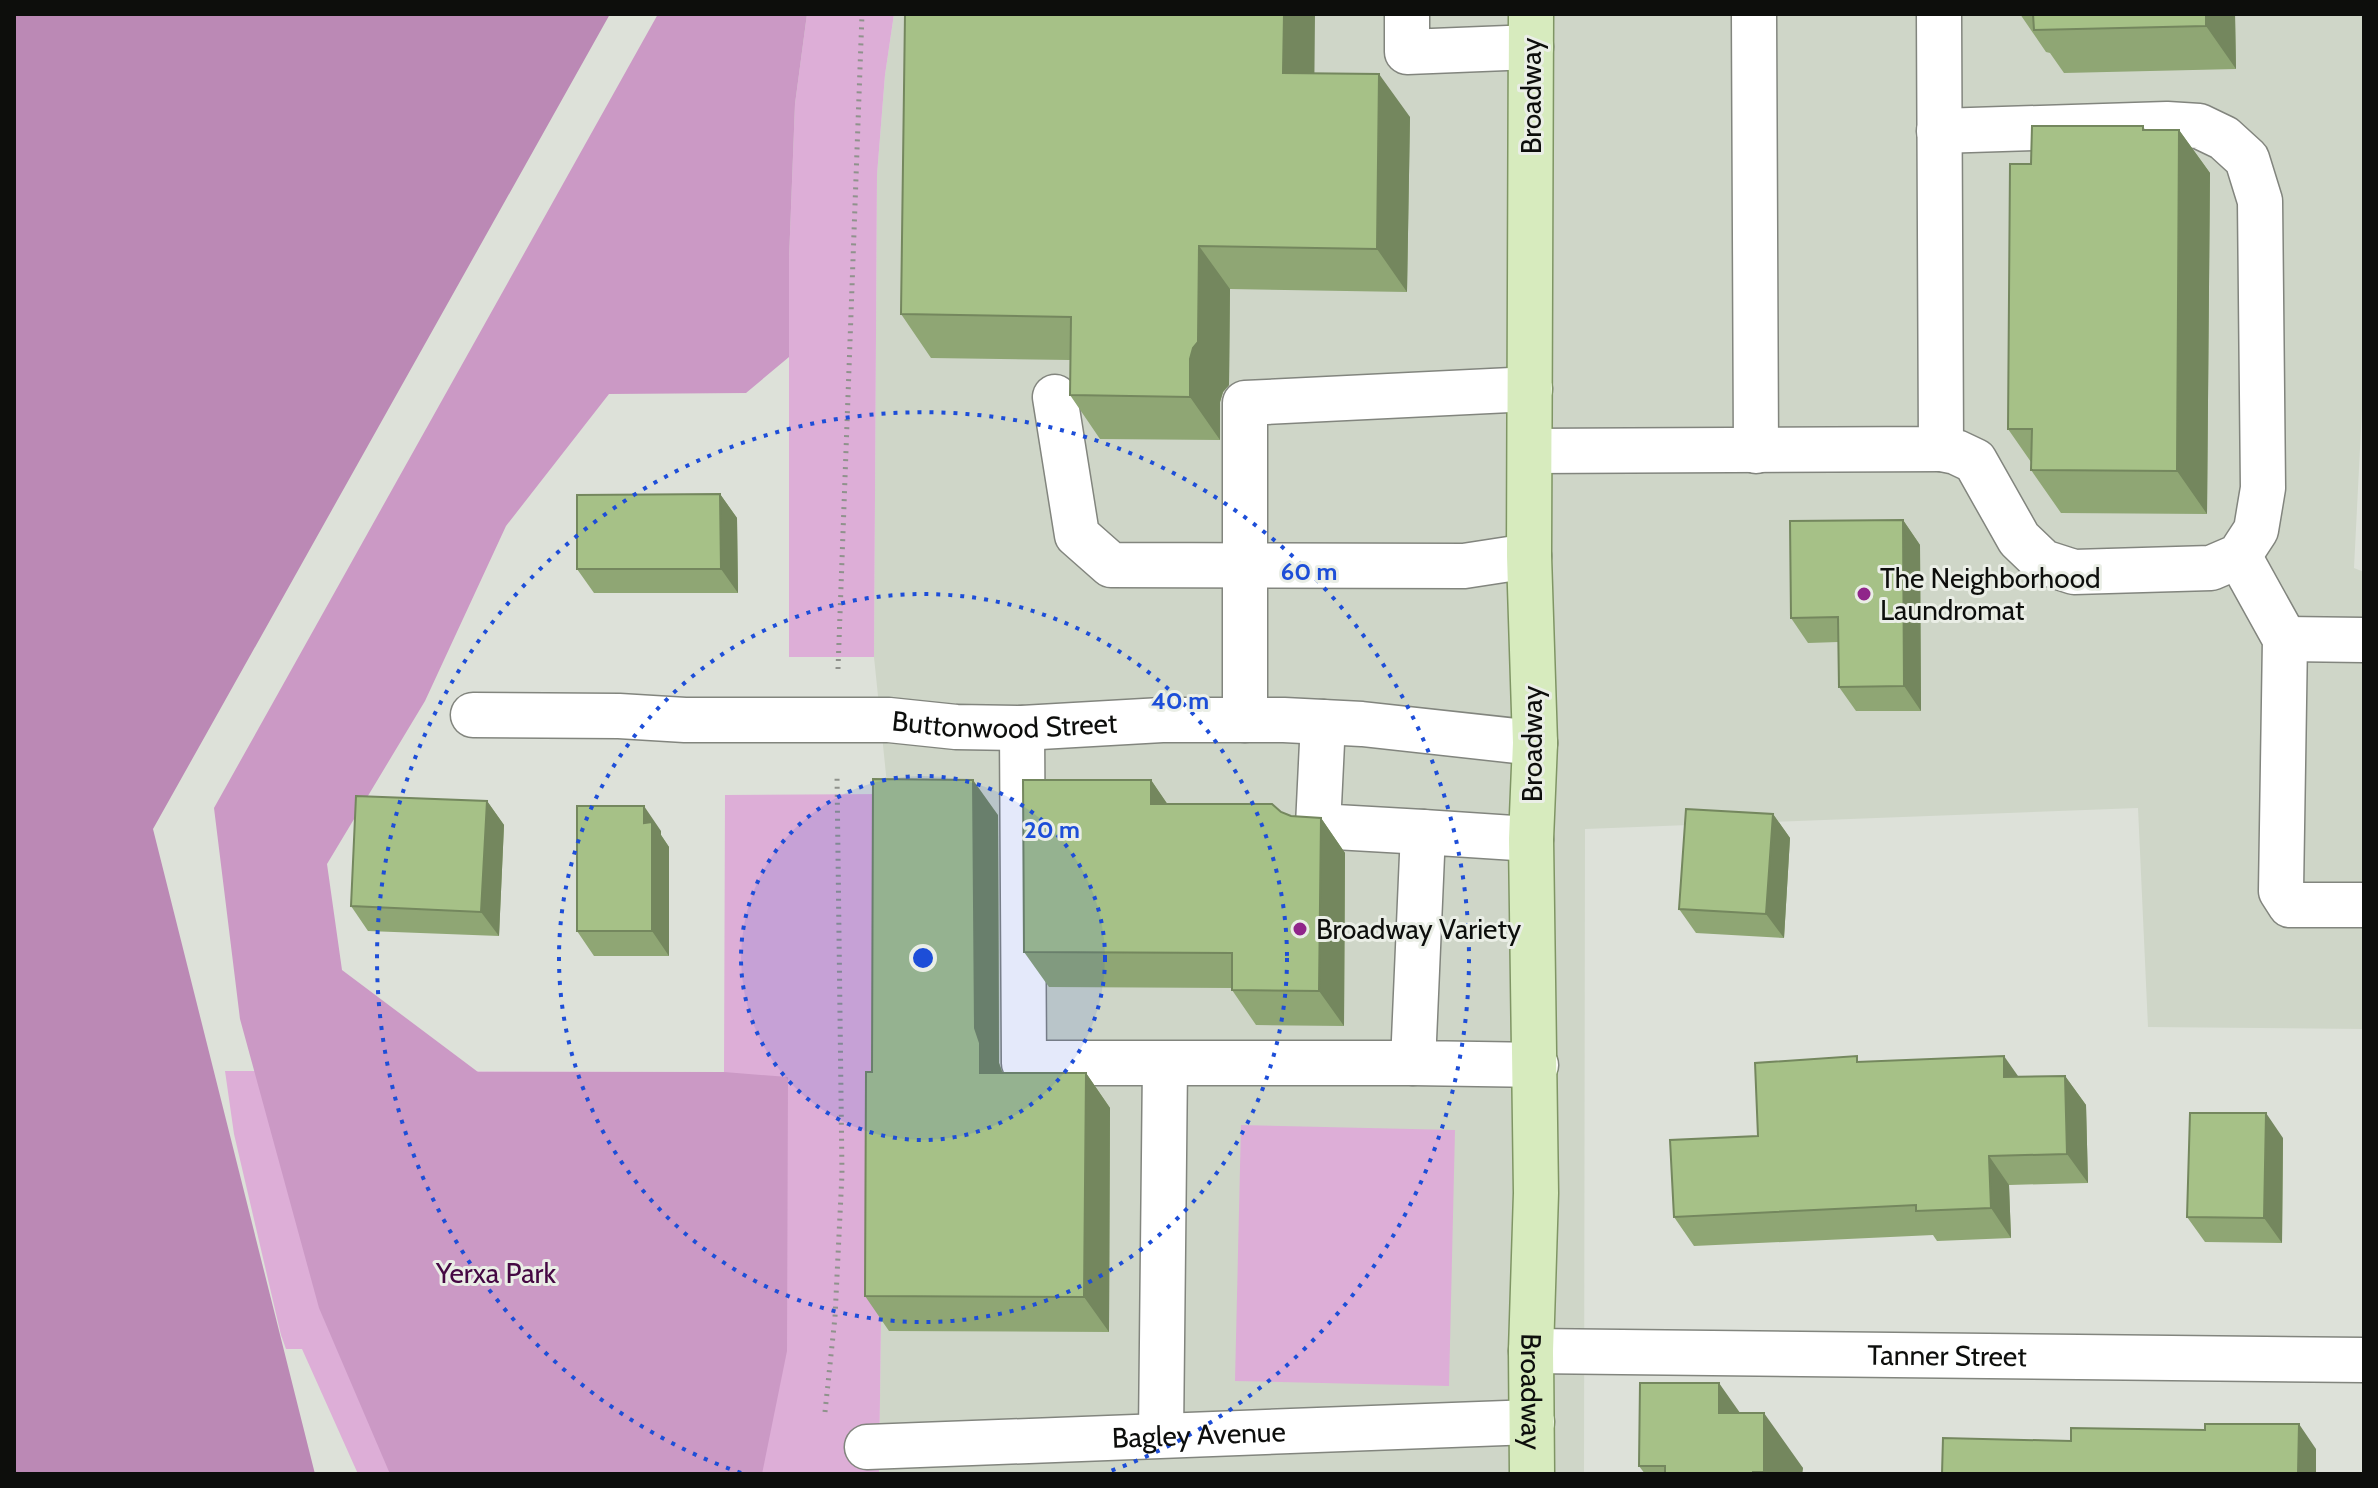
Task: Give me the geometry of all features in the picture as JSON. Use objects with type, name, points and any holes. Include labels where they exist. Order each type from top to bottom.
[{"type":"main road","name":"Broadway","points":[[1531,31],[1529,556],[1535,743],[1531,839],[1536,1065],[1532,1474]]},
{"type":"street","points":[[1407,14],[1407,52],[1531,31]]},
{"type":"street","points":[[1754,14],[1756,451]]},
{"type":"street","points":[[1939,14],[1941,449]]},
{"type":"street","points":[[1530,451],[1941,449],[1975,461],[2019,539],[2043,562],[2074,572],[2211,568],[2239,556],[2256,530],[2263,488],[2260,201],[2247,159],[2224,138],[2199,126],[2167,124],[1939,131]]},
{"type":"street","points":[[1245,720],[1245,403],[1530,389]]},
{"type":"street","points":[[1055,397],[1077,535],[1111,565],[1464,566],[1529,556]]},
{"type":"street","points":[[2239,556],[2285,639],[2281,891],[2290,905],[2364,905]]},
{"type":"street","points":[[2285,639],[2364,640]]},
{"type":"street","name":"Buttonwood Street","points":[[473,715],[889,720],[956,727],[1022,728],[1162,720],[1323,722],[1535,743]]},
{"type":"street","points":[[1323,722],[1318,826],[1531,839]]},
{"type":"street","points":[[1022,728],[1024,1063],[1536,1065]]},
{"type":"street","points":[[1413,1063],[1423,832]]},
{"type":"street","points":[[1161,1435],[1165,1064]]},
{"type":"street","name":"Tanner Street","points":[[1531,1351],[2364,1360]]},
{"type":"street","name":"Bagley Avenue","points":[[867,1447],[1532,1422]]},
{"type":"shaded area","points":[[14,14],[610,14],[153,829],[315,1474],[14,1474]]},
{"type":"shaded area","points":[[894,14],[2364,14],[2364,369],[2354,568],[2364,572],[2364,1029],[2148,1027],[2138,808],[1585,829],[1584,1474],[879,1474],[888,794],[874,657],[877,175],[885,75]]},
{"type":"green space","points":[[658,14],[807,14],[795,104],[789,357],[746,393],[609,394],[506,526],[425,701],[327,864],[342,970],[478,1072],[724,1072],[788,1077],[787,1351],[762,1474],[390,1474],[319,1308],[240,1019],[214,808]]},
{"type":"green space","points":[[807,14],[894,14],[885,75],[877,175],[874,657],[789,657],[789,260],[795,104]]},
{"type":"green space","name":"Yerxa Park","points":[[888,794],[879,1474],[358,1474],[302,1349],[286,1349],[281,1335],[234,1134],[225,1071],[724,1072],[725,795]]},
{"type":"green space","points":[[1241,1125],[1455,1130],[1449,1386],[1235,1381]]},
{"type":"building","points":[[905,14],[1284,14],[1283,73],[1379,74],[1377,249],[1199,246],[1198,342],[1190,359],[1190,397],[1070,395],[1071,317],[901,314]]},
{"type":"building","points":[[2033,14],[2206,14],[2206,26],[2034,30]]},
{"type":"building","points":[[2032,126],[2143,126],[2143,130],[2179,130],[2177,471],[2031,470],[2032,429],[2008,429],[2010,164],[2031,164]]},
{"type":"building","points":[[720,494],[721,569],[577,569],[577,495]]},
{"type":"building","name":"The Neighborhood Laundromat","points":[[1903,520],[1904,686],[1839,687],[1838,617],[1791,618],[1790,521]]},
{"type":"building","points":[[873,779],[973,780],[975,1028],[980,1043],[980,1073],[1086,1073],[1084,1297],[865,1296],[866,1072],[872,1072]]},
{"type":"building","points":[[1023,780],[1151,780],[1151,804],[1272,804],[1291,816],[1321,818],[1319,991],[1232,990],[1232,953],[1024,952]]},
{"type":"building","points":[[356,796],[487,801],[481,912],[351,906]]},
{"type":"building","points":[[577,806],[644,806],[644,823],[652,822],[652,931],[577,931]]},
{"type":"building","points":[[1686,809],[1773,814],[1766,914],[1679,909]]},
{"type":"building","points":[[1857,1056],[1857,1062],[2004,1056],[2004,1077],[2065,1076],[2067,1154],[1989,1156],[1991,1208],[1916,1211],[1916,1205],[1674,1217],[1670,1140],[1758,1136],[1755,1063]]},
{"type":"building","points":[[2190,1113],[2266,1113],[2264,1218],[2187,1217]]},
{"type":"building","points":[[1640,1383],[1719,1383],[1719,1413],[1764,1413],[1764,1472],[1665,1474],[1665,1466],[1639,1466]]},
{"type":"building","points":[[2205,1424],[2299,1424],[2298,1474],[1942,1474],[1943,1438],[2071,1441],[2071,1428],[2205,1430]]},
{"type":"place","name":"The Neighborhood Laundromat","points":[[1864,594]]},
{"type":"place","name":"Broadway Variety","points":[[1300,929]]}]
